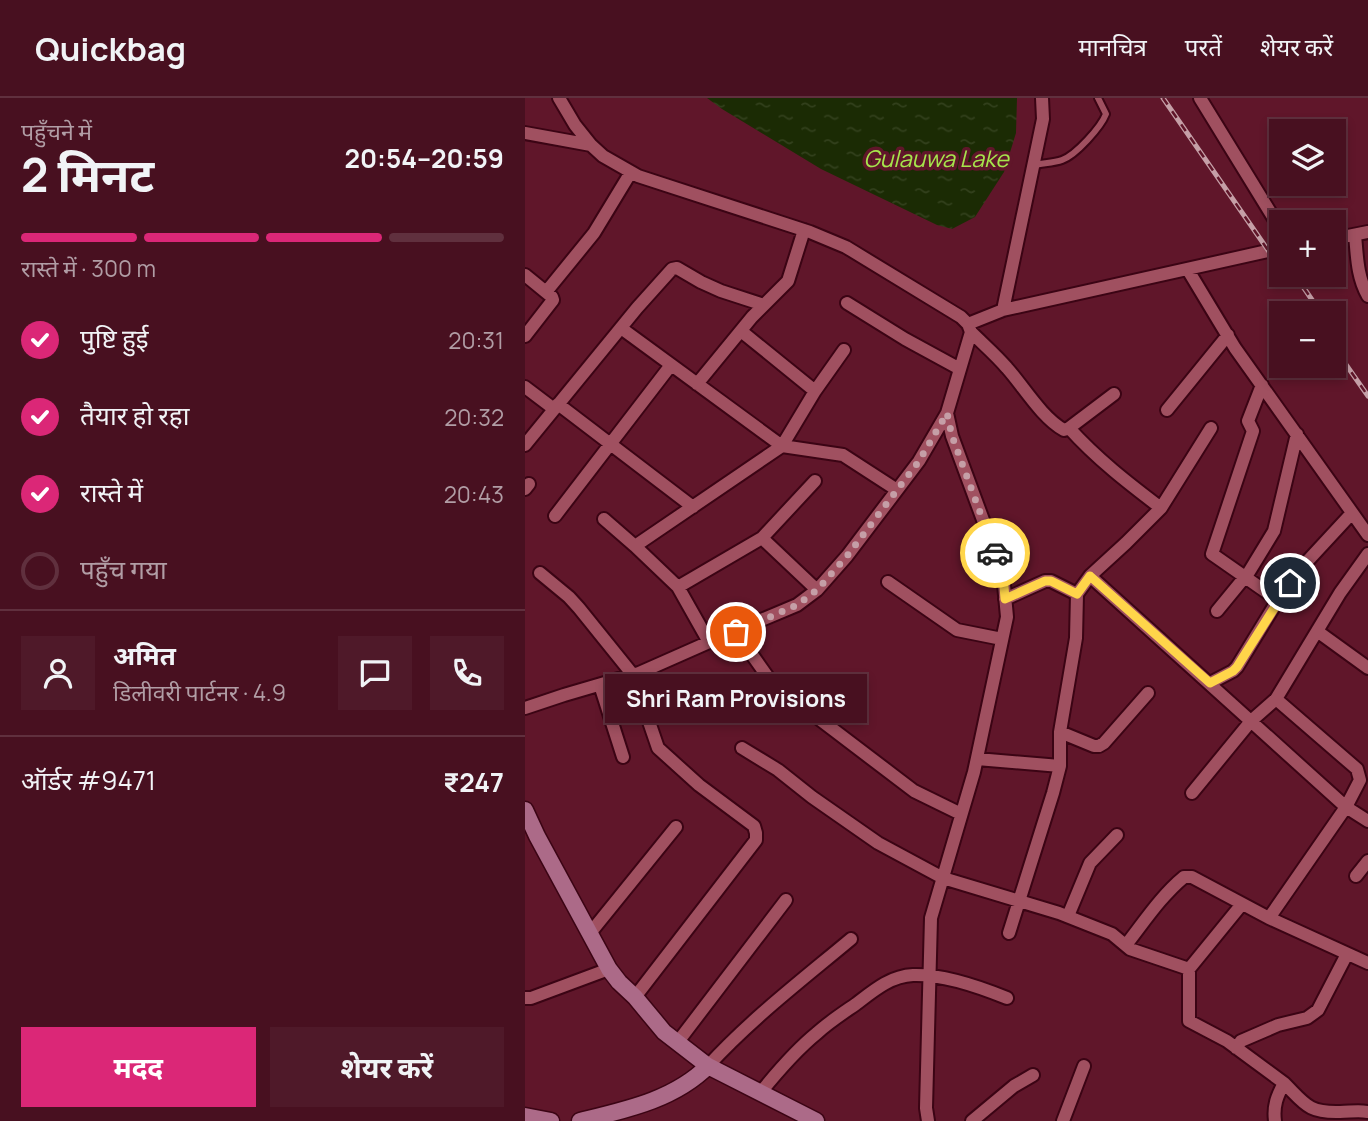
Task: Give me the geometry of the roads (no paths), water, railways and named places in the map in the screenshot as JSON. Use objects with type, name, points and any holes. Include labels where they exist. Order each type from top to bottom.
[{"type":"street","points":[[559,98],[591,145],[603,156],[638,176],[804,230],[846,247],[961,317],[1048,417],[1064,430],[1114,394]]},
{"type":"street","points":[[1003,310],[1043,119],[1042,98]]},
{"type":"street","points":[[1200,98],[1269,210]]},
{"type":"street","points":[[525,133],[591,145]]},
{"type":"street","points":[[545,292],[594,233],[631,172]]},
{"type":"street","points":[[697,384],[787,281],[804,230]]},
{"type":"street","points":[[1361,234],[1358,271],[1368,296]]},
{"type":"street","points":[[525,708],[633,675],[797,605],[817,590],[847,556],[919,461],[947,413],[970,328],[1003,310],[1269,251]]},
{"type":"street","points":[[525,445],[674,268],[721,291],[764,305]]},
{"type":"street","points":[[1188,270],[1228,335],[1368,535]]},
{"type":"street","points":[[525,275],[552,297],[552,303],[525,336]]},
{"type":"street","points":[[847,303],[960,369]]},
{"type":"street","points":[[621,328],[782,446],[843,455],[897,490]]},
{"type":"street","points":[[741,331],[815,391]]},
{"type":"street","points":[[1167,410],[1228,335]]},
{"type":"street","points":[[635,546],[782,446],[815,391],[844,350]]},
{"type":"street","points":[[555,516],[671,365]]},
{"type":"street","points":[[1262,385],[1248,421],[1253,431],[1212,555],[1278,600]]},
{"type":"street","points":[[525,387],[611,444],[693,507]]},
{"type":"street","points":[[927,1121],[931,918],[977,759],[1007,617],[1003,574],[952,436],[947,413]]},
{"type":"street","points":[[1069,428],[1113,471],[1161,508]]},
{"type":"street","points":[[1009,933],[1060,766],[1060,732],[1076,638],[1077,594],[1090,576],[1161,508],[1211,428]]},
{"type":"street","points":[[1217,611],[1245,577],[1274,531],[1297,434]]},
{"type":"street","points":[[678,587],[762,538],[815,481]]},
{"type":"street","points":[[1210,683],[1237,667],[1278,600],[1302,567],[1352,513]]},
{"type":"street","points":[[604,519],[678,587],[709,642]]},
{"type":"street","points":[[762,538],[817,590]]},
{"type":"street","points":[[1192,793],[1251,721],[1276,699],[1340,593],[1368,554]]},
{"type":"street","points":[[540,573],[574,602],[633,675],[658,748],[699,785],[754,826],[756,833],[756,840],[635,997]]},
{"type":"street","points":[[1090,576],[1346,807],[1368,821]]},
{"type":"street","points":[[1005,599],[1045,581],[1051,581],[1077,594]]},
{"type":"street","points":[[888,582],[957,630],[1002,639]]},
{"type":"street","points":[[1317,631],[1368,668]]},
{"type":"street","points":[[736,632],[772,683],[914,791],[961,814]]},
{"type":"street","points":[[600,685],[624,757]]},
{"type":"street","points":[[1060,732],[1099,746],[1148,693]]},
{"type":"street","points":[[1269,918],[1346,807],[1360,780],[1357,769],[1276,699]]},
{"type":"street","points":[[743,748],[778,770],[878,843],[943,878],[1067,916],[1112,934],[1130,948],[1189,969]]},
{"type":"street","points":[[977,759],[1060,766]]},
{"type":"street","points":[[526,817],[609,969],[664,1032],[708,1066],[816,1121]]},
{"type":"street","points":[[591,932],[675,827]]},
{"type":"street","points":[[1067,916],[1090,863],[1117,835]]},
{"type":"street","points":[[1356,876],[1368,860]]},
{"type":"street","points":[[1126,945],[1156,906],[1184,877],[1192,877],[1269,918],[1368,963]]},
{"type":"street","points":[[677,1043],[786,900]]},
{"type":"street","points":[[1242,904],[1189,969],[1189,1021],[1227,1041],[1284,1083],[1311,1108],[1317,1111],[1368,1112]]},
{"type":"street","points":[[580,1121],[630,1108],[677,1090],[694,1080],[773,1003],[851,939]]},
{"type":"street","points":[[1236,1048],[1241,1041],[1277,1025],[1307,1018],[1318,1010],[1347,954]]},
{"type":"street","points":[[525,998],[609,969]]},
{"type":"street","points":[[761,1092],[816,1033],[890,980],[914,975],[931,977],[975,986],[1007,999]]},
{"type":"street","points":[[1063,1121],[1084,1066]]},
{"type":"street","points":[[972,1121],[1014,1086],[1033,1076]]},
{"type":"street","points":[[1275,1121],[1277,1096],[1284,1083]]},
{"type":"street","points":[[525,1116],[551,1121]]},
{"type":"lane","points":[[1034,164],[1063,160],[1087,140],[1106,114],[1098,98]]},
{"type":"water","name":"Gulauwa Lake","points":[[707,98],[1017,98],[1016,133],[1004,172],[975,217],[952,229],[937,225],[821,169]]},
{"type":"railway","points":[[1163,98],[1269,252]]},
{"type":"railway","points":[[1303,287],[1313,301]]},
{"type":"railway","points":[[1346,365],[1368,396]]},
{"type":"place","name":"Shri Ram Provisions","points":[[736,632]]}]
